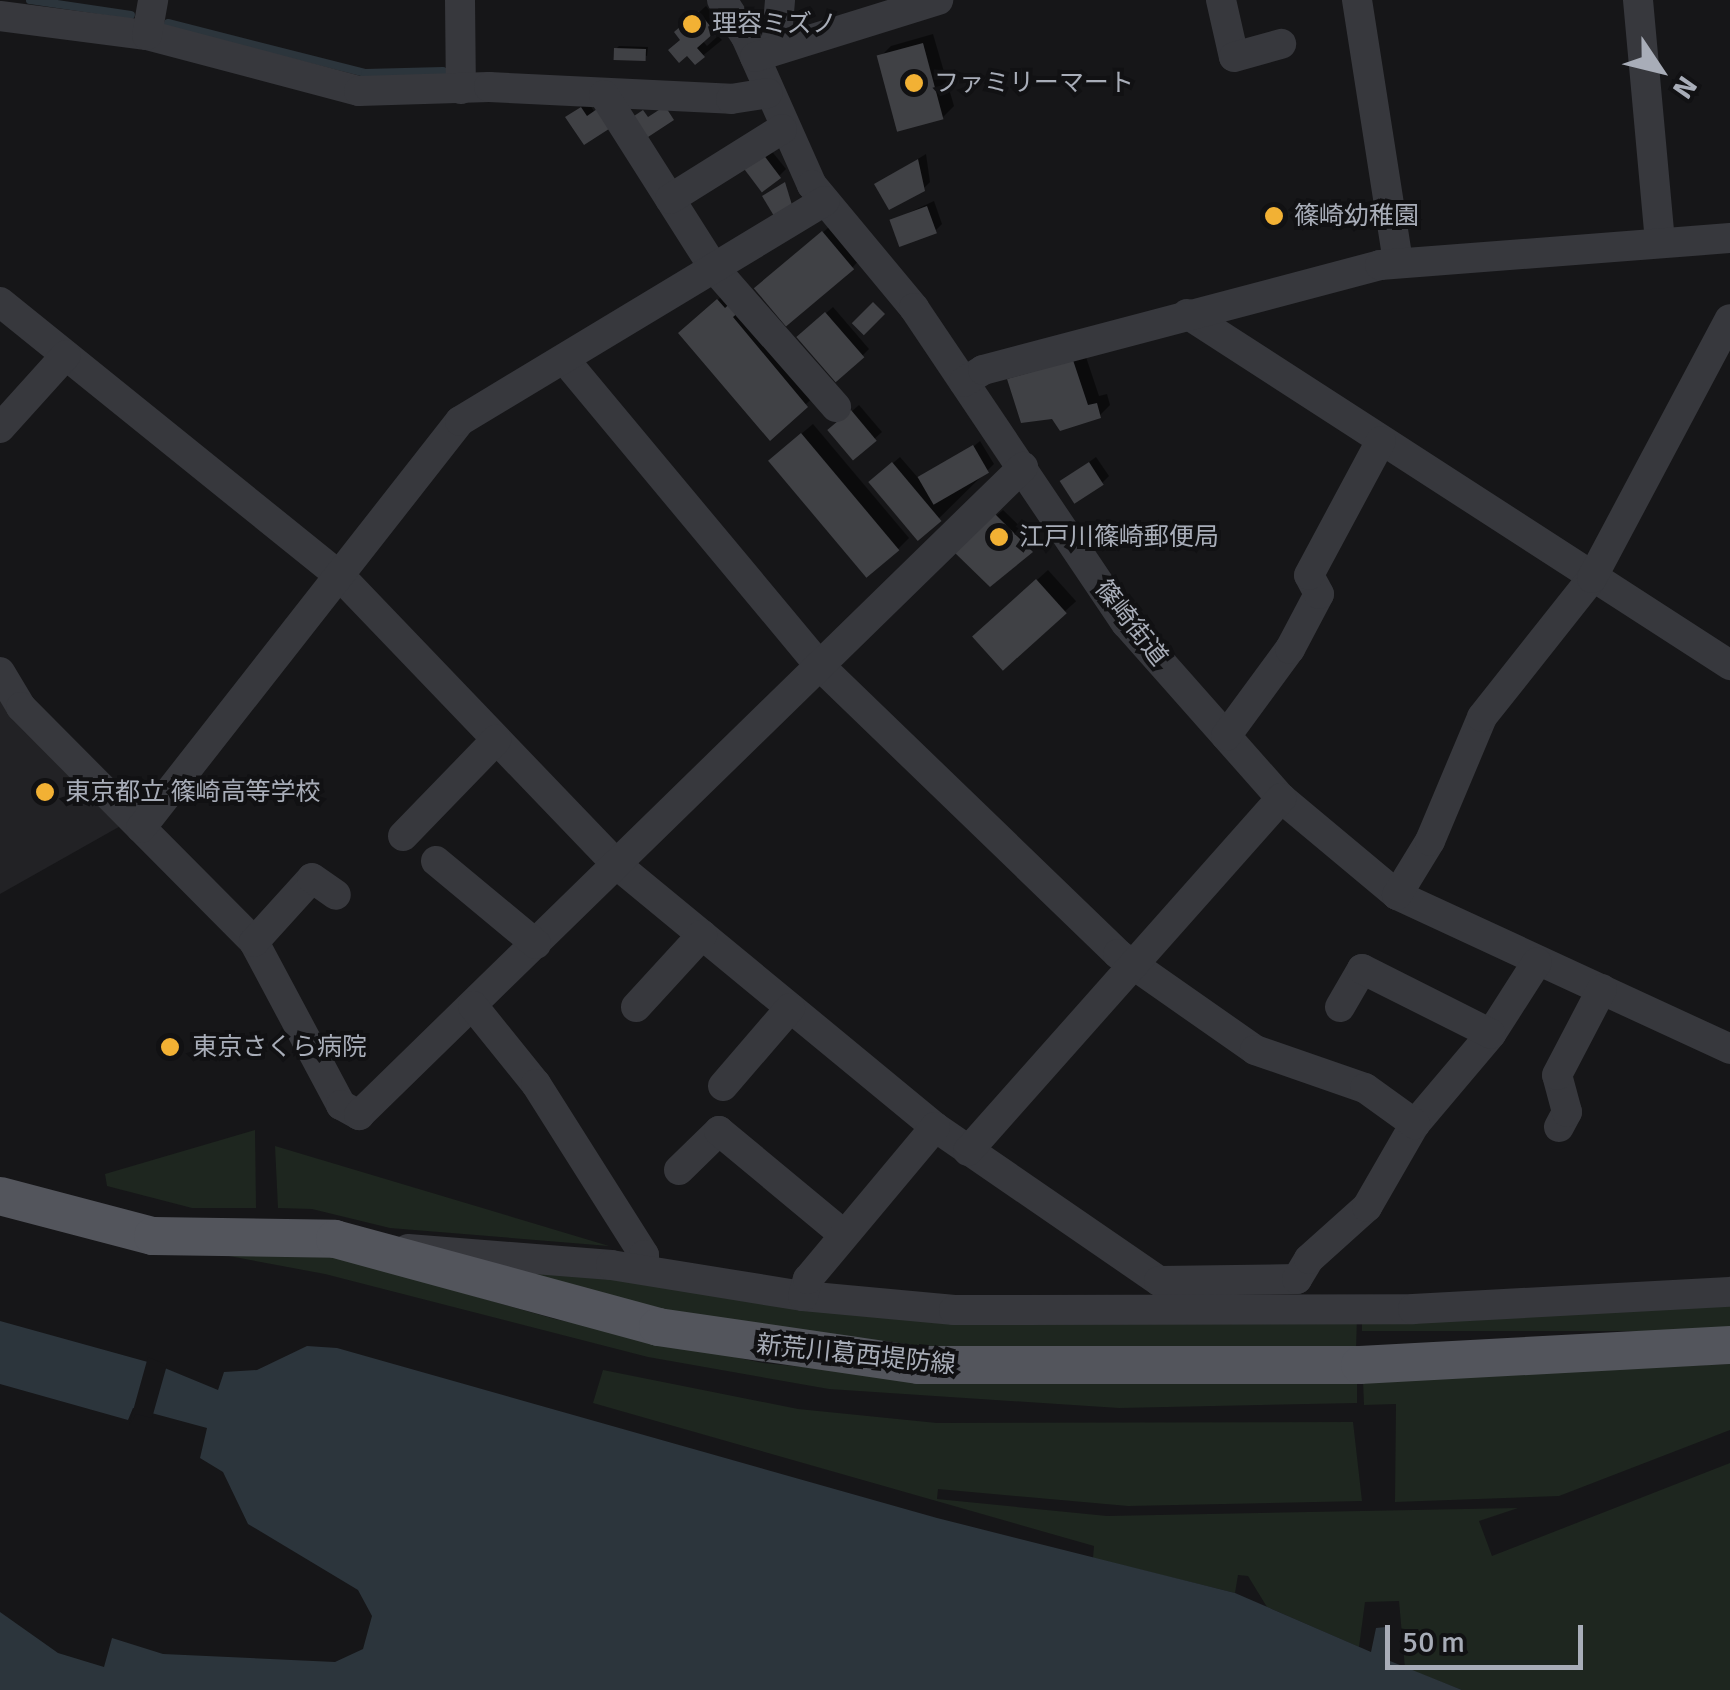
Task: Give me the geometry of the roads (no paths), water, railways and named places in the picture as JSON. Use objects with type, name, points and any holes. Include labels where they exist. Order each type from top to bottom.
[{"type":"main road","name":"新荒川葛西堤防線","points":[[0,1196],[153,1236],[303,1234],[378,1248],[658,1327],[918,1365],[1360,1365],[1730,1345]]},
{"type":"street","points":[[147,35],[153,0]]},
{"type":"street","name":"篠崎街道","points":[[722,0],[766,53],[768,93],[782,128],[825,201],[964,382],[1126,623],[1281,798],[1397,895],[1730,1049]]},
{"type":"street","points":[[766,53],[780,0]]},
{"type":"street","points":[[766,53],[938,0]]},
{"type":"street","points":[[1220,0],[1234,58],[1281,44]]},
{"type":"street","points":[[1357,0],[1398,263]]},
{"type":"street","points":[[1638,0],[1660,243]]},
{"type":"street","points":[[452,2],[461,89]]},
{"type":"street","points":[[0,16],[147,35],[358,91],[461,89],[730,99],[768,93]]},
{"type":"street","points":[[604,96],[714,268],[836,407]]},
{"type":"street","points":[[670,199],[782,128]]},
{"type":"street","points":[[141,828],[460,421],[825,201]]},
{"type":"street","points":[[964,382],[983,370],[1187,314],[1398,263],[1730,238]]},
{"type":"street","points":[[0,302],[340,576],[616,864],[935,1127],[1158,1282],[1297,1279],[1309,1259],[1367,1207],[1415,1124],[1491,1034],[1537,962]]},
{"type":"street","points":[[1187,314],[1730,665]]},
{"type":"street","points":[[1397,895],[1430,841],[1482,717],[1592,578],[1729,324]]},
{"type":"street","points":[[0,428],[66,355]]},
{"type":"street","points":[[564,358],[820,666],[1132,964],[1255,1050],[1365,1088],[1415,1124]]},
{"type":"street","points":[[1226,736],[1290,649],[1319,594],[1309,575],[1381,440]]},
{"type":"street","points":[[0,672],[21,707],[254,942],[341,1105],[352,1113],[364,1114],[1022,467]]},
{"type":"street","points":[[404,836],[496,740]]},
{"type":"street","points":[[968,1151],[1281,798]]},
{"type":"street","points":[[436,862],[536,944]]},
{"type":"street","points":[[254,942],[312,878],[336,895]]},
{"type":"street","points":[[636,1006],[702,935]]},
{"type":"street","points":[[1340,1007],[1362,969],[1491,1034]]},
{"type":"street","points":[[1559,1127],[1567,1112],[1557,1076],[1602,989]]},
{"type":"street","points":[[472,1006],[536,1084],[644,1255],[644,1269]]},
{"type":"street","points":[[723,1086],[790,1008]]},
{"type":"street","points":[[803,1296],[808,1279],[843,1234],[935,1127]]},
{"type":"street","points":[[680,1170],[719,1131],[843,1234]]},
{"type":"street","points":[[378,1248],[644,1269],[803,1296],[954,1310],[1350,1310],[1730,1292]]},
{"type":"waterway","points":[[30,0],[131,15]]},
{"type":"waterway","points":[[168,23],[365,73],[443,71]]},
{"type":"place","name":"理容ミズノ","points":[[692,24]]},
{"type":"place","name":"ファミリーマート","points":[[914,83]]},
{"type":"place","name":"篠崎幼稚園","points":[[1274,216]]},
{"type":"place","name":"江戸川篠崎郵便局","points":[[999,537]]},
{"type":"place","name":"東京都立 篠崎高等学校","points":[[45,792]]},
{"type":"place","name":"東京さくら病院","points":[[170,1047]]}]
